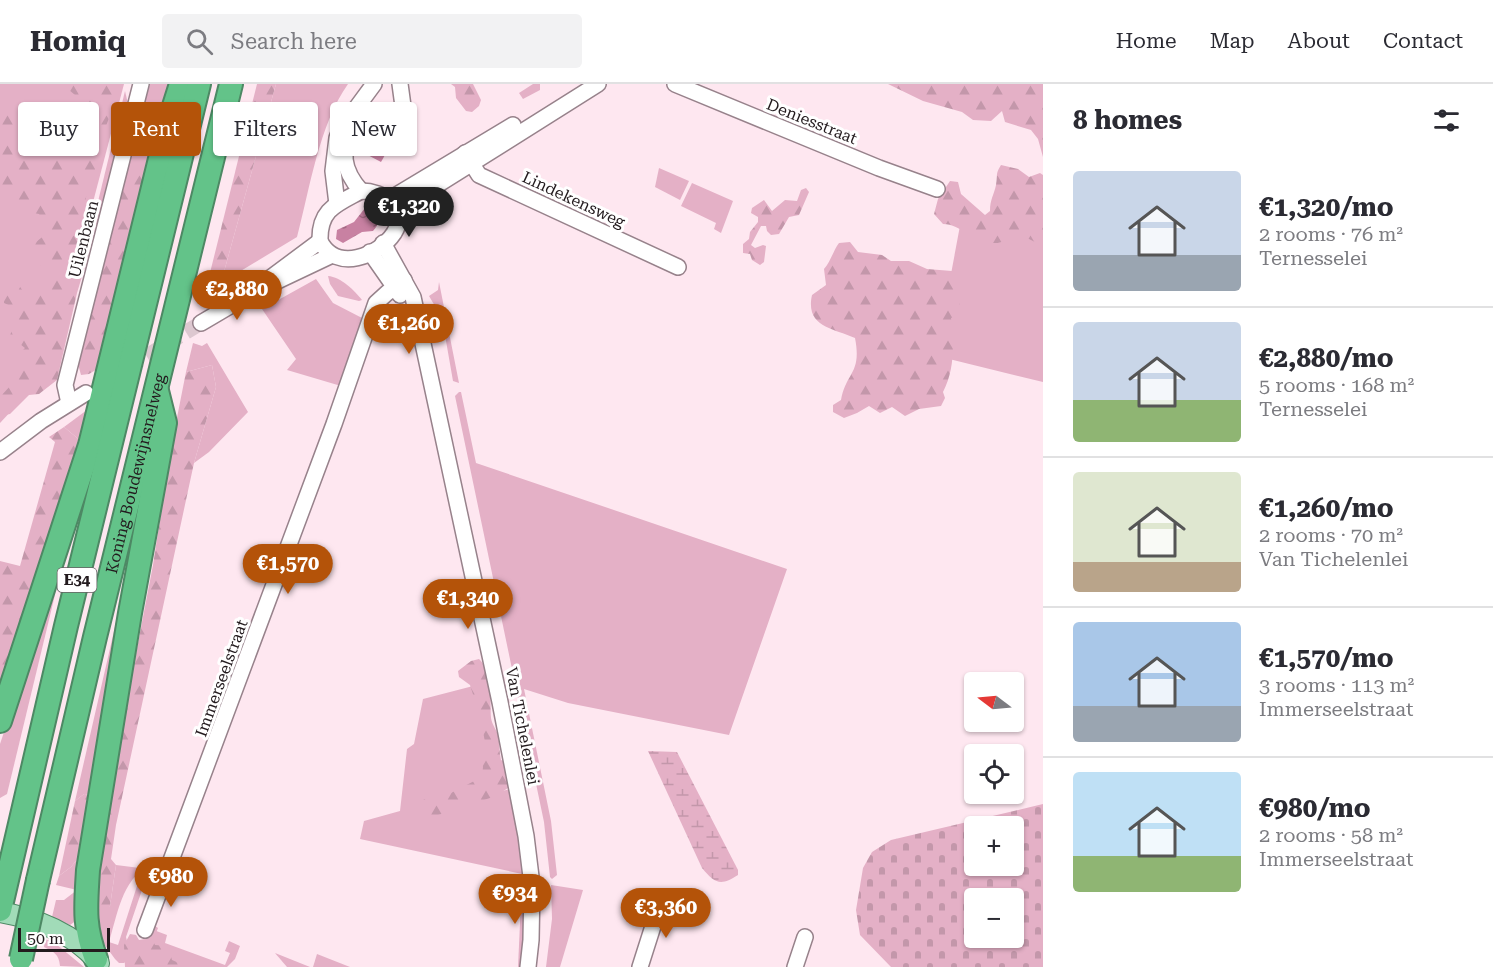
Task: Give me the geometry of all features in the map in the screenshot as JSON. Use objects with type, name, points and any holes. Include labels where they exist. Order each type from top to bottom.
[{"type":"highway","points":[[0,721],[90,445],[169,122],[181,84]]},
{"type":"highway","name":"Koning Boudewijnsnelweg","points":[[0,911],[68,615],[199,84]]},
{"type":"highway","name":"Koning Boudewijnsnelweg","points":[[20,963],[95,637],[198,209],[231,84]]},
{"type":"highway","points":[[99,963],[87,933],[88,870],[165,423],[156,387]]},
{"type":"main road","points":[[0,911],[52,927],[81,946],[99,963]]},
{"type":"street","name":"Uilenbaan","points":[[69,402],[65,385],[141,84]]},
{"type":"street","points":[[361,102],[374,84]]},
{"type":"street","points":[[400,84],[402,102]]},
{"type":"street","points":[[397,214],[468,159],[581,84]]},
{"type":"street","points":[[390,199],[468,159],[598,84]]},
{"type":"street","name":"Deniesstraat","points":[[675,84],[879,168],[937,189]]},
{"type":"street","points":[[333,156],[333,178],[337,204]]},
{"type":"street","points":[[346,156],[346,171],[361,191]]},
{"type":"street","name":"Lindekensweg","points":[[468,159],[480,175],[678,267]]},
{"type":"street","points":[[201,322],[252,293],[330,256],[346,260],[377,248],[393,233],[397,214],[390,199],[379,193],[361,191],[337,204],[325,215],[320,241],[330,256]]},
{"type":"street","points":[[252,293],[279,270],[320,241]]},
{"type":"street","name":"Van Tichelenlei","points":[[377,248],[399,284],[413,297],[500,702],[526,836],[531,885],[531,939],[528,967]]},
{"type":"street","name":"Immerseelstraat","points":[[145,930],[330,434],[376,303],[399,284]]},
{"type":"street","points":[[0,453],[11,442],[86,393]]},
{"type":"street","points":[[639,967],[662,901]]},
{"type":"street","points":[[795,967],[805,937]]},
{"type":"green space","points":[[0,84],[124,84],[119,102],[111,102],[111,134],[49,370],[0,423]]},
{"type":"green space","points":[[6,84],[38,84],[20,92]]},
{"type":"green space","points":[[62,84],[118,84],[116,99],[115,102],[111,102],[111,112],[98,163],[88,184],[85,204],[75,237],[89,253],[77,293],[57,380],[39,394],[29,395],[10,414],[0,416],[0,397],[12,384],[17,356],[25,348],[10,336],[17,312],[15,308],[4,303],[4,290],[10,282],[19,285],[28,297],[37,299],[49,284],[53,267],[46,264],[37,266],[30,258],[31,246],[46,234],[40,227],[39,214],[23,211],[0,202],[0,113],[11,112],[18,116],[18,156],[99,156],[99,102],[76,102],[75,95]]},
{"type":"green space","points":[[150,84],[172,84],[167,102],[145,102]]},
{"type":"green space","points":[[257,84],[276,84],[271,102],[253,102]]},
{"type":"green space","points":[[276,84],[348,84],[337,102],[330,102],[330,118],[318,155],[318,102],[271,102]]},
{"type":"green space","points":[[451,84],[473,84],[481,100],[479,106],[472,112],[466,111],[456,98],[455,87]]},
{"type":"green space","points":[[533,84],[540,84],[540,90],[523,99],[519,93]]},
{"type":"green space","points":[[888,84],[1043,84],[1043,157],[1038,139],[1031,130],[1005,122],[1002,111],[991,121],[973,120],[962,112],[923,101]]},
{"type":"green space","points":[[125,91],[128,102],[122,102]]},
{"type":"green space","points":[[111,148],[111,156],[116,156],[98,223],[92,226]]},
{"type":"green space","points":[[131,156],[153,156],[99,368],[89,374],[81,375],[78,364]]},
{"type":"green space","points":[[239,156],[256,156],[217,297],[202,305]]},
{"type":"green space","points":[[256,156],[318,156],[297,237],[234,275],[217,297]]},
{"type":"green space","points":[[1001,165],[1018,169],[1029,177],[1040,173],[1043,175],[1043,246],[1021,235],[1000,242],[986,242],[956,227],[943,224],[934,214],[938,199],[950,181],[958,182],[961,194],[985,215],[990,211],[997,173]]},
{"type":"green space","points":[[659,168],[689,181],[680,200],[655,187]]},
{"type":"green space","points":[[692,183],[733,201],[721,233],[714,229],[716,223],[681,206]]},
{"type":"green space","points":[[806,188],[809,192],[799,215],[789,217],[779,234],[771,235],[766,226],[761,226],[751,245],[755,248],[766,246],[764,262],[760,265],[752,260],[750,254],[743,253],[743,244],[749,239],[750,232],[758,222],[758,217],[751,213],[752,208],[764,200],[772,211],[785,200],[797,201],[801,190]]},
{"type":"green space","points":[[962,215],[1043,234],[1043,382],[945,358],[948,290]]},
{"type":"green space","points":[[850,242],[858,252],[882,255],[891,261],[909,261],[927,269],[952,271],[957,282],[955,297],[960,301],[958,315],[951,318],[952,365],[941,406],[919,409],[905,416],[892,407],[880,413],[869,406],[844,418],[833,412],[833,405],[841,400],[855,366],[857,350],[855,338],[823,325],[817,320],[811,306],[812,295],[826,285],[824,269],[839,243]]},
{"type":"green space","points":[[328,276],[342,281],[362,300],[338,296]]},
{"type":"green space","points":[[316,279],[333,303],[364,319],[341,386],[287,370],[296,359],[262,309]]},
{"type":"green space","points":[[439,282],[459,383],[453,381],[442,318],[429,296],[438,290]]},
{"type":"green space","points":[[193,343],[202,346],[207,343],[248,412],[209,452],[194,463],[216,387],[212,365],[186,372]]},
{"type":"green space","points":[[212,365],[216,387],[194,463],[116,825],[111,859],[116,865],[110,906],[103,913],[93,913],[127,700],[186,372]]},
{"type":"green space","points":[[461,392],[476,463],[787,569],[729,735],[568,703],[524,689],[551,821],[557,875],[552,879],[544,822],[455,396]]},
{"type":"green space","points":[[91,407],[82,442],[64,427]]},
{"type":"green space","points":[[64,427],[82,442],[0,695],[0,561],[20,566],[55,442],[49,437]]},
{"type":"green space","points":[[139,522],[95,795],[84,794],[75,801]]},
{"type":"green space","points":[[68,541],[7,794],[0,798],[0,744]]},
{"type":"green space","points":[[479,659],[489,679],[491,718],[498,736],[501,760],[507,763],[508,769],[505,775],[509,784],[508,788],[496,796],[429,818],[419,816],[414,804],[441,792],[451,793],[482,777],[481,758],[485,742],[480,716],[470,685],[459,677],[458,671],[471,661]]},
{"type":"green space","points":[[477,685],[495,793],[510,789],[527,875],[360,839],[364,821],[400,811],[407,749],[414,744],[423,699]]},
{"type":"green space","points":[[648,751],[677,752],[738,870],[738,875],[727,881],[718,882],[702,868]]},
{"type":"green space","points":[[84,794],[95,795],[87,847],[71,867],[59,876],[75,801]]},
{"type":"green space","points":[[1043,804],[1043,967],[891,967],[860,935],[856,910],[863,868],[872,852],[891,840],[964,823],[964,876],[1024,876],[1024,816],[992,816]]},
{"type":"green space","points":[[87,847],[77,920],[70,925],[52,917],[56,900],[64,900],[77,890],[56,885],[59,876],[71,867]]},
{"type":"green space","points":[[116,865],[148,869],[139,873],[132,880],[122,900],[109,942],[118,945],[137,886],[149,878],[160,878],[158,882],[143,887],[126,937],[131,957],[124,963],[119,963],[115,959],[96,933],[93,913],[110,906]]},
{"type":"green space","points":[[522,879],[527,880],[521,967],[518,967]]},
{"type":"green space","points":[[551,885],[583,890],[560,967],[546,967],[552,919]]},
{"type":"green space","points":[[154,925],[158,928],[153,941],[155,945],[168,946],[172,960],[188,967],[125,967],[124,945],[130,934],[136,935],[139,940],[145,939],[145,932]]},
{"type":"green space","points":[[151,929],[167,935],[165,943],[225,965],[230,953],[225,951],[229,941],[240,946],[235,959],[227,967],[186,967],[141,954]]},
{"type":"green space","points":[[45,939],[56,944],[84,967],[60,966],[55,954],[44,947]]},
{"type":"green space","points":[[275,953],[310,967],[287,967]]},
{"type":"green space","points":[[317,954],[350,967],[313,967]]},
{"type":"water","points":[[370,156],[384,156],[381,162]]},
{"type":"water","points":[[365,208],[376,211],[378,222],[373,231],[362,232],[343,243],[336,239],[337,230],[354,222]]},
{"type":"tunnel","points":[[127,368],[201,323]]}]
